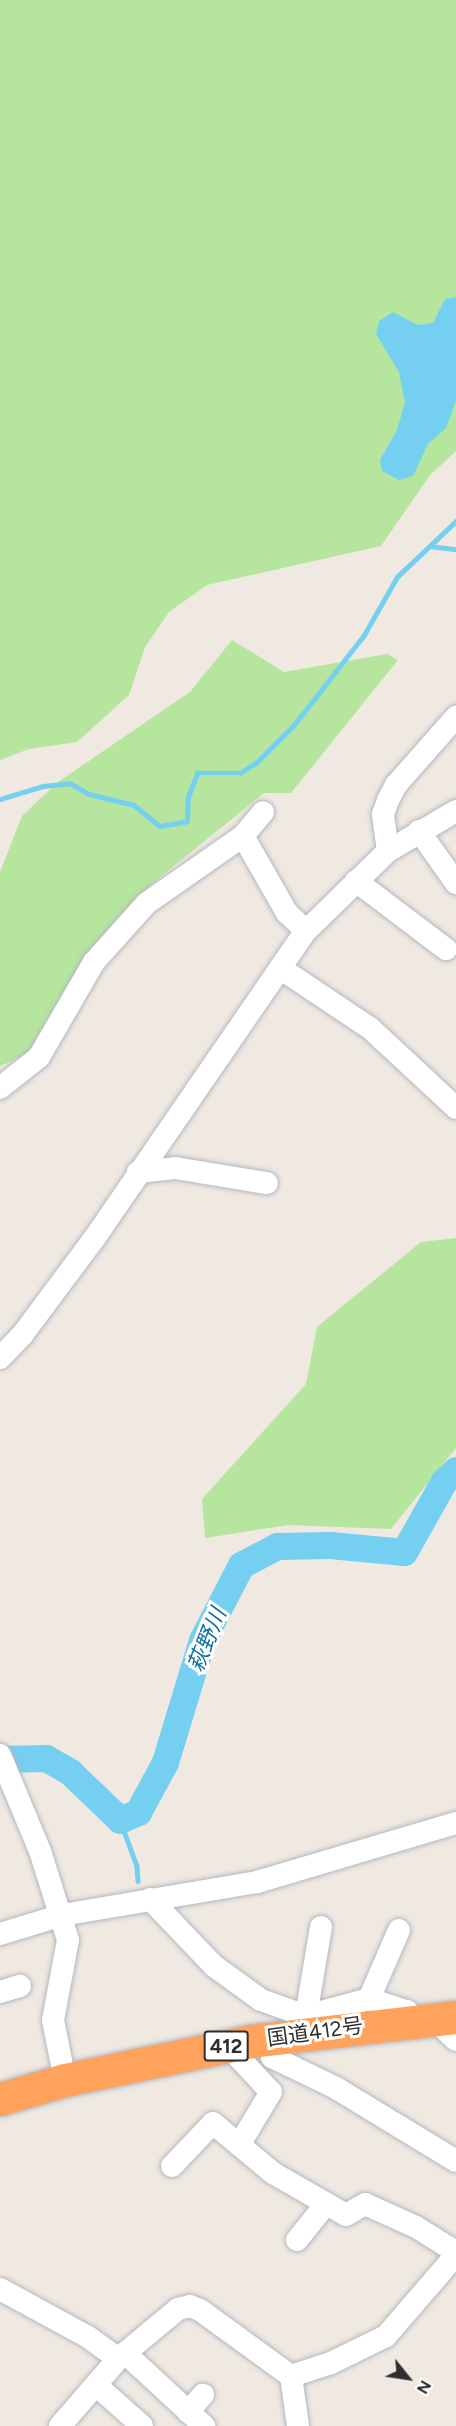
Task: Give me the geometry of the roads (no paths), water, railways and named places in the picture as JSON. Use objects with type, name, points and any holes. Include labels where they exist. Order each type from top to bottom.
[{"type":"highway","name":"国道412号","points":[[0,2105],[65,2080],[267,2038],[309,2023],[439,2024]]},
{"type":"street","points":[[388,851],[383,814],[388,800],[396,785],[456,717]]},
{"type":"street","points":[[0,1358],[96,1236],[306,931],[388,851],[456,811]]},
{"type":"street","points":[[0,1088],[39,1057],[93,962],[147,903],[243,836],[263,812]]},
{"type":"street","points":[[419,831],[456,883]]},
{"type":"street","points":[[243,836],[286,913],[306,931]]},
{"type":"street","points":[[356,881],[446,949]]},
{"type":"street","points":[[280,968],[371,1029],[456,1108]]},
{"type":"street","points":[[138,1172],[175,1168],[267,1183]]},
{"type":"street","points":[[0,1755],[62,1915],[67,1956],[30,1989],[53,2020],[65,2080]]},
{"type":"street","points":[[0,1934],[62,1915],[257,1882],[456,1823]]},
{"type":"street","points":[[150,1899],[213,1966],[261,2000],[309,2023],[369,1999],[439,2024]]},
{"type":"street","points":[[309,2023],[321,1927]]},
{"type":"street","points":[[369,1999],[399,1930]]},
{"type":"street","points":[[267,2038],[272,2057],[336,2088],[456,2161]]},
{"type":"street","points":[[227,2046],[272,2092],[239,2145]]},
{"type":"street","points":[[172,2166],[210,2119],[273,2173],[346,2215],[365,2204],[416,2227],[456,2253],[386,2336],[331,2363],[291,2376]]},
{"type":"street","points":[[297,2241],[326,2204]]},
{"type":"street","points":[[0,2289],[122,2356],[196,2419],[203,2395]]},
{"type":"street","points":[[60,2426],[98,2386],[122,2356],[178,2309],[190,2306],[291,2376],[298,2426]]},
{"type":"street","points":[[98,2386],[142,2426]]},
{"type":"water","points":[[456,297],[456,401],[446,428],[428,444],[413,476],[399,480],[382,471],[380,460],[397,430],[405,402],[399,372],[376,334],[379,321],[393,312],[418,325],[433,323],[445,299]]},
{"type":"waterway","points":[[0,799],[43,786],[70,783],[89,794],[134,805],[160,826],[187,821],[188,797],[197,773],[240,773],[257,762],[294,725],[364,635],[397,577],[456,521]]},
{"type":"waterway","points":[[430,546],[456,549]]},
{"type":"waterway","name":"萩野川","points":[[0,1759],[46,1758],[70,1772],[120,1820],[138,1812],[165,1762],[202,1640],[241,1565],[277,1546],[330,1545],[404,1552],[444,1481],[456,1470]]},
{"type":"waterway","points":[[120,1820],[137,1866],[138,1881]]}]
